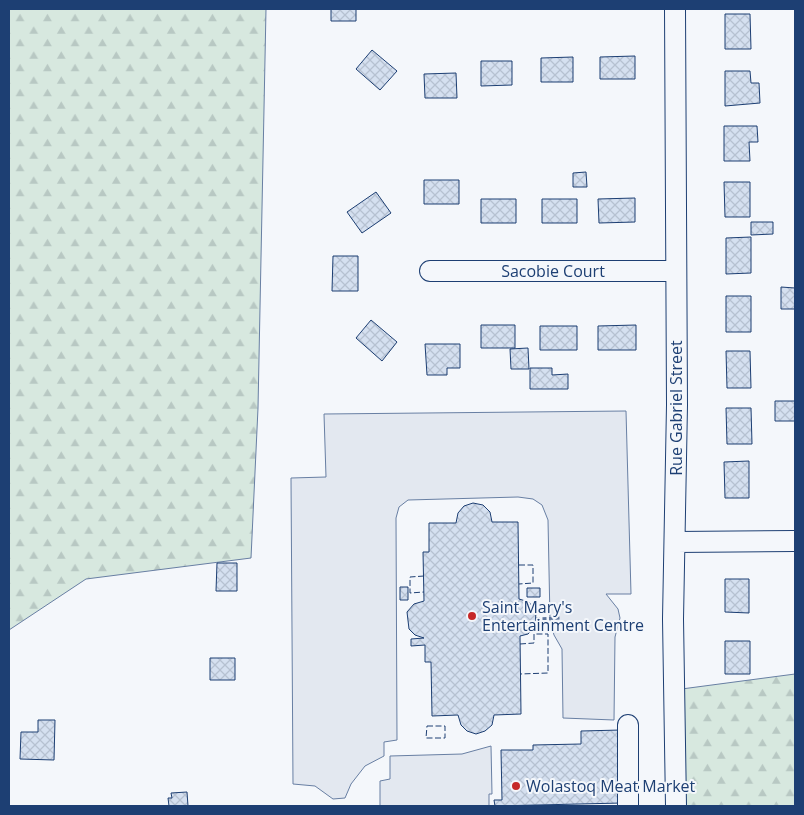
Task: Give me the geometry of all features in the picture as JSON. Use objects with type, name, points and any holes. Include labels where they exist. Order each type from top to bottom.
[{"type":"street","name":"Rue Gabriel Street","points":[[675,9],[676,542],[674,628],[676,806]]},
{"type":"street","name":"Sacobie Court","points":[[430,271],[675,270]]},
{"type":"street","points":[[676,542],[795,541]]},
{"type":"street","points":[[628,725],[628,806]]},
{"type":"path","points":[[536,619],[561,618]]},
{"type":"green space","points":[[9,9],[266,9],[258,408],[251,558],[86,579],[9,630]]},
{"type":"green space","points":[[795,674],[795,806],[676,806],[674,690]]},
{"type":"shaded area","points":[[626,411],[631,594],[606,594],[618,609],[620,618],[615,637],[614,720],[563,718],[562,649],[554,635],[550,620],[548,520],[542,505],[533,499],[518,497],[408,500],[399,507],[396,518],[397,740],[384,742],[384,756],[365,766],[351,784],[345,798],[333,799],[315,786],[293,784],[291,478],[326,477],[324,414]]},
{"type":"shaded area","points":[[491,746],[492,794],[489,794],[489,806],[380,806],[380,781],[390,779],[390,756],[462,754]]},
{"type":"building","points":[[331,9],[356,9],[356,21],[331,21]]},
{"type":"building","points":[[725,14],[750,14],[751,49],[725,49]]},
{"type":"building","points":[[372,50],[397,71],[380,90],[356,69]]},
{"type":"building","points":[[635,56],[635,79],[600,79],[600,57]]},
{"type":"building","points":[[573,57],[573,82],[541,82],[541,58]]},
{"type":"building","points":[[481,61],[512,61],[512,85],[481,86]]},
{"type":"building","points":[[725,71],[750,71],[751,83],[759,83],[760,103],[725,106]]},
{"type":"building","points":[[456,73],[457,98],[425,98],[424,74]]},
{"type":"building","points":[[724,126],[757,126],[758,142],[749,142],[750,161],[724,161]]},
{"type":"building","points":[[586,172],[587,187],[573,187],[573,173]]},
{"type":"building","points":[[424,180],[459,180],[459,204],[424,204]]},
{"type":"building","points":[[724,182],[750,182],[750,217],[725,217]]},
{"type":"building","points":[[376,192],[391,213],[362,233],[347,212]]},
{"type":"building","points":[[635,198],[635,222],[599,223],[598,199]]},
{"type":"building","points":[[481,199],[516,199],[516,223],[481,223]]},
{"type":"building","points":[[542,199],[577,199],[577,223],[542,223]]},
{"type":"building","points":[[751,222],[773,222],[773,234],[751,235]]},
{"type":"building","points":[[751,237],[751,273],[726,274],[726,238]]},
{"type":"building","points":[[333,256],[358,256],[358,291],[332,291]]},
{"type":"building","points":[[781,287],[795,288],[795,309],[781,309]]},
{"type":"building","points":[[726,296],[751,296],[751,332],[726,332]]},
{"type":"building","points":[[371,320],[397,342],[382,361],[356,338]]},
{"type":"building","points":[[481,325],[515,325],[515,348],[481,348]]},
{"type":"building","points":[[636,325],[636,350],[598,350],[598,326]]},
{"type":"building","points":[[540,326],[577,326],[577,350],[540,350]]},
{"type":"building","points":[[425,344],[460,344],[460,368],[447,368],[447,375],[427,375]]},
{"type":"building","points":[[528,348],[529,369],[511,369],[510,349]]},
{"type":"building","points":[[726,351],[750,351],[751,388],[727,388]]},
{"type":"building","points":[[530,368],[552,368],[552,375],[568,374],[568,389],[530,389]]},
{"type":"building","points":[[775,401],[795,401],[795,421],[775,421]]},
{"type":"building","points":[[726,408],[751,408],[752,444],[727,444]]},
{"type":"building","points":[[749,461],[749,498],[725,498],[724,462]]},
{"type":"building","name":"Saint Mary's Entertainment Centre","points":[[473,503],[483,505],[490,512],[492,522],[518,522],[519,599],[529,602],[536,612],[535,627],[528,634],[520,636],[521,714],[494,715],[492,725],[485,731],[476,734],[467,731],[461,725],[458,715],[432,716],[431,662],[425,662],[425,645],[411,646],[411,639],[424,638],[415,635],[409,629],[407,612],[414,604],[424,601],[423,552],[429,552],[429,523],[456,523],[458,513],[464,506]]},
{"type":"building","points":[[217,563],[237,563],[237,591],[216,591]]},
{"type":"building","points":[[725,579],[749,579],[749,613],[725,612]]},
{"type":"building","points":[[400,587],[408,587],[408,600],[400,600]]},
{"type":"building","points":[[527,588],[540,588],[540,597],[527,597]]},
{"type":"building","points":[[725,641],[750,641],[750,674],[725,674]]},
{"type":"building","points":[[210,658],[235,658],[235,680],[210,680]]},
{"type":"building","points":[[38,720],[55,720],[54,760],[20,759],[21,732],[38,732]]},
{"type":"building","points":[[621,730],[622,803],[495,806],[494,800],[502,800],[501,750],[533,750],[533,745],[581,744],[581,731]]},
{"type":"building","points":[[187,792],[188,806],[169,806],[168,798],[172,798],[171,793]]},
{"type":"fence","points":[[519,565],[533,565],[533,583],[519,584]]},
{"type":"fence","points":[[424,576],[410,577],[410,593],[424,592]]},
{"type":"fence","points":[[520,644],[534,643],[534,634],[548,634],[548,673],[520,674]]},
{"type":"fence","points":[[427,726],[445,726],[445,738],[426,738],[427,726]]},
{"type":"place","name":"Saint Mary's Entertainment Centre","points":[[472,616]]},
{"type":"place","name":"Wolastoq Meat Market","points":[[516,786]]}]
